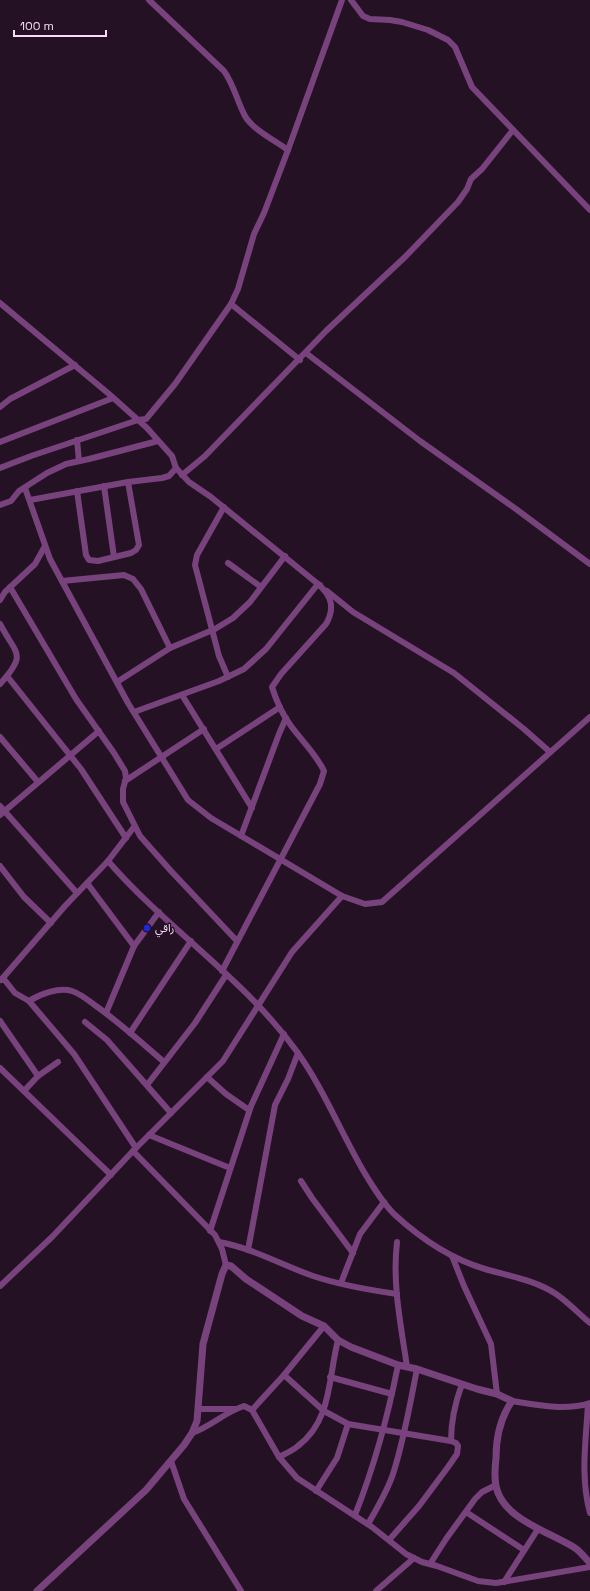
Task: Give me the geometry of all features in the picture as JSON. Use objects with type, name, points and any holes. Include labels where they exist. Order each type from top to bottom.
[{"type":"street","points":[[149,0],[224,71],[229,78],[245,116],[250,123],[288,150]]},
{"type":"street","points":[[0,468],[77,440],[138,420],[146,419],[175,384],[231,304],[254,234],[264,213],[288,150],[342,0]]},
{"type":"street","points":[[351,0],[363,16],[370,19],[402,22],[428,30],[448,40],[455,47],[472,87],[590,210]]},
{"type":"street","points":[[182,475],[205,456],[356,302],[404,257],[458,202],[467,189],[471,179],[482,169],[514,130]]},
{"type":"street","points":[[0,303],[75,365],[138,420],[172,456],[176,468],[182,475],[224,507],[353,612],[454,673],[524,729],[550,752]]},
{"type":"street","points":[[231,304],[300,360]]},
{"type":"street","points":[[306,353],[420,441],[590,564]]},
{"type":"street","points":[[0,407],[10,399],[75,365]]},
{"type":"street","points":[[0,442],[113,398]]},
{"type":"street","points":[[77,440],[79,461]]},
{"type":"street","points":[[0,505],[10,501],[19,491],[47,473],[66,464],[158,440]]},
{"type":"street","points":[[30,500],[104,486],[169,476],[176,468]]},
{"type":"street","points":[[77,491],[86,555],[89,560],[98,561],[131,553],[136,550],[139,545],[128,482]]},
{"type":"street","points":[[104,486],[114,557]]},
{"type":"street","points":[[25,488],[45,546],[62,581],[134,712],[188,800],[211,818],[342,896],[365,904],[382,902],[590,717]]},
{"type":"street","points":[[224,507],[197,555],[195,565],[219,656],[228,677]]},
{"type":"street","points":[[0,600],[5,592],[35,564],[45,546]]},
{"type":"street","points":[[117,682],[170,648],[212,630],[233,618],[250,602],[285,556]]},
{"type":"street","points":[[228,562],[261,587]]},
{"type":"street","points":[[62,581],[124,575],[133,579],[141,589],[170,648]]},
{"type":"street","points":[[134,712],[228,677],[244,669],[266,649],[318,584]]},
{"type":"street","points":[[147,1085],[194,1022],[224,973],[237,941],[320,784],[324,771],[316,757],[290,725],[280,708],[272,687],[326,624],[330,617],[332,605],[329,597],[318,584]]},
{"type":"street","points":[[10,587],[76,699],[125,771],[123,802],[134,827],[140,836],[171,871],[237,941]]},
{"type":"street","points":[[0,624],[15,648],[17,657],[15,666],[0,684]]},
{"type":"street","points":[[7,676],[81,769],[126,838]]},
{"type":"street","points":[[182,694],[252,808]]},
{"type":"street","points":[[216,749],[280,708]]},
{"type":"street","points":[[241,836],[286,718]]},
{"type":"street","points":[[125,781],[204,729]]},
{"type":"street","points":[[77,893],[1,811],[99,731]]},
{"type":"street","points":[[1,739],[38,782]]},
{"type":"street","points":[[37,1591],[146,1490],[171,1461],[192,1433],[197,1421],[203,1344],[222,1274],[226,1265],[222,1249],[215,1235],[134,1150],[74,1054],[29,1001],[15,993],[1,980],[77,893],[108,861],[134,827]]},
{"type":"street","points":[[108,861],[130,886],[259,1004],[284,1034],[316,1078],[356,1158],[384,1202],[393,1213],[420,1236],[452,1256],[483,1269],[528,1281],[556,1294],[590,1324]]},
{"type":"street","points":[[0,866],[24,897],[51,923]]},
{"type":"street","points":[[87,883],[134,946]]},
{"type":"street","points":[[0,1286],[52,1238],[134,1150],[223,1061],[292,952],[342,896]]},
{"type":"street","points":[[106,1013],[134,946],[159,912]]},
{"type":"street","points":[[130,1033],[191,941]]},
{"type":"street","points":[[29,1001],[40,994],[59,991],[72,991],[106,1013],[164,1062]]},
{"type":"street","points":[[0,1021],[38,1076]]},
{"type":"street","points":[[85,1022],[107,1040],[171,1113]]},
{"type":"street","points":[[210,1230],[249,1110],[284,1034]]},
{"type":"street","points":[[248,1250],[275,1105],[288,1079],[298,1053]]},
{"type":"street","points":[[24,1091],[38,1076],[58,1062]]},
{"type":"street","points":[[0,1068],[111,1175]]},
{"type":"street","points":[[207,1077],[226,1094],[249,1110]]},
{"type":"street","points":[[149,1135],[230,1168]]},
{"type":"street","points":[[302,1181],[312,1198],[353,1253]]},
{"type":"street","points":[[341,1283],[360,1234],[384,1202]]},
{"type":"street","points":[[219,1242],[238,1246],[315,1276],[372,1291],[397,1294]]},
{"type":"street","points":[[397,1242],[395,1258],[397,1294],[407,1367]]},
{"type":"street","points":[[452,1256],[490,1344],[498,1394]]},
{"type":"street","points":[[226,1265],[231,1266],[246,1279],[302,1316],[324,1326],[338,1340],[398,1365],[417,1369],[498,1394],[512,1400],[548,1407],[589,1404],[588,1443],[584,1486],[590,1513]]},
{"type":"street","points":[[252,1410],[284,1375],[324,1326]]},
{"type":"street","points":[[279,1457],[297,1447],[308,1437],[322,1418],[338,1340]]},
{"type":"street","points":[[355,1515],[364,1493],[392,1394],[398,1365]]},
{"type":"street","points":[[368,1524],[384,1495],[393,1474],[404,1433],[417,1369]]},
{"type":"street","points":[[284,1375],[324,1411],[348,1424],[451,1441],[456,1443],[458,1446],[457,1454],[419,1506],[389,1540]]},
{"type":"street","points":[[330,1377],[392,1394]]},
{"type":"street","points":[[451,1441],[451,1422],[454,1407],[462,1384]]},
{"type":"street","points":[[512,1400],[505,1411],[500,1424],[496,1450],[496,1485],[504,1504],[538,1529],[576,1548],[590,1563]]},
{"type":"street","points":[[192,1433],[200,1430],[235,1409],[244,1406],[252,1410],[279,1457],[297,1478],[355,1515],[414,1558],[478,1581],[496,1583],[590,1567]]},
{"type":"street","points":[[198,1409],[235,1409]]},
{"type":"street","points":[[316,1491],[337,1458],[348,1424]]},
{"type":"street","points":[[171,1461],[184,1499],[241,1591]]},
{"type":"street","points":[[430,1564],[466,1512],[482,1492],[496,1485]]},
{"type":"street","points":[[466,1512],[524,1550]]},
{"type":"street","points":[[504,1582],[538,1529]]},
{"type":"street","points":[[376,1591],[414,1558]]},
{"type":"place","name":"راقي","points":[[147,928]]}]
